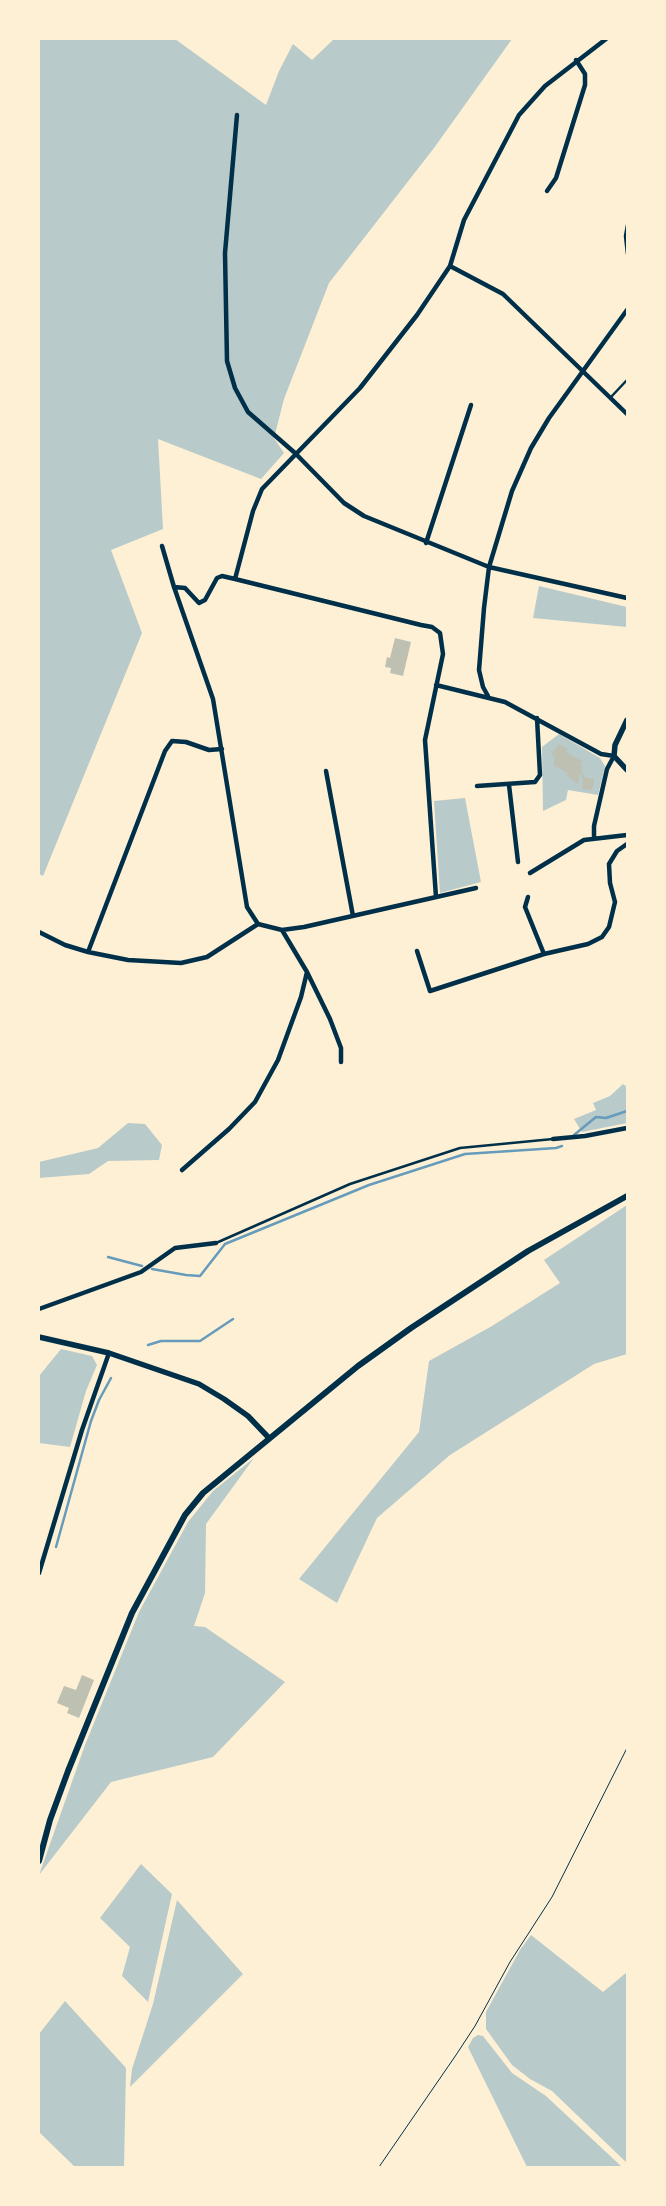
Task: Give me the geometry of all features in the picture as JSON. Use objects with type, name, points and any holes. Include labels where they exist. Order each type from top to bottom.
[{"type":"main road","points":[[39,1861],[50,1820],[132,1613],[167,1545],[185,1515],[203,1493],[358,1366],[437,1310],[528,1251],[627,1196]]},
{"type":"street","points":[[235,579],[252,512],[262,489],[360,388],[417,316],[450,266],[464,220],[519,115],[545,86],[576,60],[606,39]]},
{"type":"street","points":[[547,190],[556,178],[585,85],[585,74],[576,60]]},
{"type":"street","points":[[237,115],[225,253],[227,361],[235,388],[248,412],[295,453],[352,509],[426,542],[489,566],[627,598]]},
{"type":"street","points":[[450,266],[503,294],[627,414]]},
{"type":"street","points":[[488,696],[483,687],[479,670],[489,566],[512,490],[524,462],[550,418],[627,310]]},
{"type":"street","points":[[426,542],[472,405]]},
{"type":"street","points":[[162,546],[174,587],[213,698],[247,907],[258,924],[282,930],[476,888]]},
{"type":"street","points":[[174,587],[185,588],[197,601],[202,602],[217,578],[222,576],[432,627],[440,633],[443,654],[425,740],[436,897]]},
{"type":"street","points":[[436,685],[488,696],[504,702],[538,718],[601,754],[614,756],[627,770]]},
{"type":"street","points":[[477,786],[535,782],[540,775],[538,718]]},
{"type":"street","points":[[594,837],[594,826],[607,769],[614,756],[615,745],[627,720]]},
{"type":"street","points":[[88,952],[165,752],[172,741],[186,742],[209,750],[222,749]]},
{"type":"street","points":[[326,771],[353,916]]},
{"type":"street","points":[[509,784],[518,862]]},
{"type":"street","points":[[530,873],[584,840],[594,837],[627,835]]},
{"type":"street","points":[[417,951],[430,992],[544,954],[588,944],[602,937],[609,926],[615,902],[610,883],[609,864],[617,851],[627,844]]},
{"type":"street","points":[[528,897],[525,907],[544,954]]},
{"type":"street","points":[[39,932],[64,945],[88,952],[128,960],[181,963],[207,957],[258,924]]},
{"type":"street","points":[[282,930],[307,972],[330,1018],[341,1048],[341,1062]]},
{"type":"street","points":[[182,1170],[229,1130],[255,1102],[278,1060],[301,997],[307,972]]},
{"type":"street","points":[[552,1139],[585,1136],[627,1128]]},
{"type":"street","points":[[39,1309],[141,1272],[175,1248],[216,1243]]},
{"type":"street","points":[[39,1337],[109,1353],[172,1374],[212,1391],[248,1416],[269,1438]]},
{"type":"street","points":[[39,1573],[94,1392],[106,1367],[109,1353]]},
{"type":"lane","points":[[627,225],[625,236],[627,254]]},
{"type":"lane","points":[[610,397],[627,380]]},
{"type":"lane","points":[[216,1243],[350,1184],[460,1148],[552,1139]]},
{"type":"path","points":[[379,2167],[461,2048],[510,1962],[552,1897],[627,1748]]},
{"type":"shaded area","points":[[39,39],[175,39],[266,105],[279,71],[293,44],[312,60],[334,39],[512,39],[434,148],[329,283],[284,399],[274,438],[284,453],[261,479],[158,439],[163,529],[111,550],[142,633],[43,876],[39,874]]},
{"type":"shaded area","points":[[539,586],[627,607],[627,627],[533,618]]},
{"type":"shaded area","points":[[559,734],[600,758],[605,766],[598,795],[568,790],[566,800],[543,811],[542,747]]},
{"type":"shaded area","points":[[465,798],[481,882],[440,893],[434,801]]},
{"type":"shaded area","points":[[623,1084],[627,1087],[627,1123],[582,1132],[574,1119],[596,1110],[593,1103],[610,1096]]},
{"type":"shaded area","points":[[128,1123],[145,1124],[162,1145],[159,1160],[108,1161],[89,1174],[39,1178],[39,1162],[98,1148]]},
{"type":"shaded area","points":[[627,1205],[627,1354],[594,1364],[450,1455],[377,1518],[337,1603],[299,1579],[419,1432],[429,1361],[492,1326],[560,1283],[544,1260]]},
{"type":"shaded area","points":[[61,1349],[92,1356],[97,1365],[86,1391],[70,1447],[39,1443],[39,1376]]},
{"type":"shaded area","points":[[254,1458],[206,1524],[205,1593],[194,1626],[205,1627],[285,1682],[213,1757],[111,1782],[39,1875],[85,1745],[139,1612],[188,1522],[213,1491]]},
{"type":"shaded area","points":[[141,1864],[172,1894],[148,2002],[122,1976],[130,1947],[100,1918]]},
{"type":"shaded area","points":[[177,1900],[243,1974],[130,2087],[132,2069],[153,2004]]},
{"type":"shaded area","points":[[531,1935],[603,1992],[627,1972],[627,2163],[552,2091],[530,2079],[512,2065],[486,2029],[486,2012],[520,1950]]},
{"type":"shaded area","points":[[65,2001],[126,2068],[124,2167],[75,2167],[39,2132],[39,2034]]},
{"type":"shaded area","points":[[478,2035],[483,2036],[512,2073],[546,2096],[622,2167],[527,2167],[468,2047],[473,2038]]},
{"type":"building","points":[[395,638],[411,642],[403,676],[390,673],[391,668],[385,667],[387,657],[390,658]]},
{"type":"building","points":[[559,744],[568,749],[566,752],[582,761],[580,765],[583,766],[581,770],[585,778],[594,779],[592,790],[582,789],[583,780],[580,773],[578,784],[567,776],[568,773],[553,765],[555,756],[551,754]]},
{"type":"building","points":[[82,1675],[94,1680],[79,1718],[67,1713],[69,1708],[57,1703],[64,1686],[76,1690]]},
{"type":"waterway","points":[[574,1135],[596,1117],[606,1118],[627,1111]]},
{"type":"waterway","points":[[152,1269],[200,1276],[225,1244],[369,1185],[465,1154],[556,1148],[562,1146]]},
{"type":"waterway","points":[[108,1257],[142,1266]]},
{"type":"waterway","points":[[148,1345],[161,1341],[200,1341],[233,1319]]},
{"type":"waterway","points":[[56,1547],[91,1421],[99,1400],[111,1378]]}]
